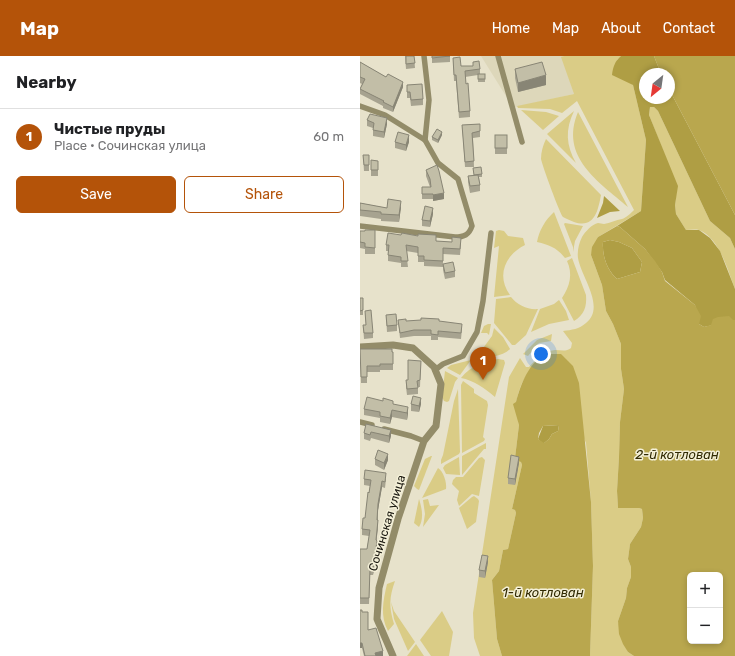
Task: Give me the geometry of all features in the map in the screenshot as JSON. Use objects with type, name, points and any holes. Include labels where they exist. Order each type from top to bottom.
[{"type":"street","points":[[424,56],[429,100],[425,140]]},
{"type":"street","points":[[498,56],[522,142]]},
{"type":"street","points":[[360,106],[385,115],[425,140],[438,163],[458,179],[472,226],[470,232],[466,235],[455,237],[360,226]]},
{"type":"street","points":[[360,347],[393,345],[412,348],[434,368],[463,356],[477,332],[491,233]]},
{"type":"street","name":"Сочинская улица","points":[[393,656],[377,618],[379,588],[398,519],[424,442],[436,426],[442,384],[434,368]]},
{"type":"street","points":[[360,422],[411,436],[424,442]]},
{"type":"shaded area","points":[[481,56],[564,56],[562,57],[574,94],[511,108],[509,101]]},
{"type":"shaded area","points":[[621,56],[617,60],[633,85],[646,140],[641,211],[598,237],[591,255],[602,285],[606,311],[621,344],[621,369],[624,389],[620,422],[617,491],[618,508],[642,509],[643,518],[641,527],[630,544],[628,559],[631,567],[631,577],[618,621],[628,652],[634,656],[590,656],[593,566],[591,502],[586,443],[549,354],[540,357],[530,369],[522,383],[516,402],[519,425],[515,458],[521,462],[522,465],[512,509],[515,510],[516,513],[508,549],[503,550],[499,571],[492,580],[497,639],[502,656],[480,656],[474,638],[473,613],[509,377],[520,358],[526,367],[529,367],[544,353],[571,348],[572,343],[563,331],[581,327],[592,316],[594,309],[591,292],[578,258],[578,250],[581,239],[593,225],[598,223],[606,224],[624,218],[634,210],[577,101],[562,113],[550,109],[518,108],[517,106],[574,94],[561,57]]},
{"type":"shaded area","points":[[621,56],[654,56],[659,68],[639,68],[639,104],[675,104],[675,100],[735,215],[735,249],[730,238],[710,221],[658,111],[654,107],[650,107],[649,115],[678,186],[675,205],[676,214],[686,230],[699,230],[710,238],[720,251],[735,289],[735,320],[704,327],[699,324],[695,305],[665,280],[662,272],[645,249],[617,226],[641,211],[646,140],[633,85],[612,75],[617,60]]},
{"type":"shaded area","points":[[650,107],[654,107],[658,111],[710,221],[730,238],[735,249],[735,289],[722,255],[712,240],[699,230],[686,230],[676,214],[675,205],[677,186],[649,115]]},
{"type":"shaded area","points":[[521,110],[546,112],[559,116],[543,130]]},
{"type":"shaded area","points":[[574,111],[569,125],[568,137],[570,150],[576,163],[547,134]]},
{"type":"shaded area","points":[[578,112],[628,207],[594,178],[578,155],[574,142],[574,128]]},
{"type":"shaded area","points":[[546,139],[601,195],[597,212],[587,223],[574,222],[563,217],[561,214],[541,159],[542,149]]},
{"type":"shaded area","points":[[604,196],[620,211],[610,212],[597,218],[603,203]]},
{"type":"shaded area","points":[[554,212],[571,256],[565,258],[553,247],[537,242],[543,226]]},
{"type":"shaded area","points":[[564,224],[583,226],[575,241],[573,252],[573,247]]},
{"type":"shaded area","points":[[496,231],[504,231],[508,236],[523,238],[525,245],[512,254],[503,273],[506,288],[510,295],[494,297],[499,246],[494,248]]},
{"type":"shaded area","points":[[610,240],[632,248],[642,262],[640,272],[617,279],[613,275],[608,267],[603,252],[603,242]]},
{"type":"shaded area","points":[[572,258],[586,295],[585,307],[582,313],[574,321],[562,298],[570,280],[570,271],[567,261]]},
{"type":"shaded area","points":[[511,297],[523,306],[530,309],[538,309],[526,335],[515,345],[512,345],[494,323],[496,299]]},
{"type":"shaded area","points":[[559,300],[566,311],[569,320],[549,324],[531,332],[540,309],[554,304]]},
{"type":"shaded area","points":[[491,324],[489,335],[487,333],[481,333],[484,326]]},
{"type":"shaded area","points":[[494,328],[503,337],[510,349],[503,354],[475,359],[492,336]]},
{"type":"shaded area","points":[[552,334],[551,341],[539,343],[528,356],[523,354],[537,340]]},
{"type":"shaded area","points":[[498,359],[504,360],[505,363],[495,397],[479,385],[461,378],[473,367]]},
{"type":"shaded area","points":[[471,360],[460,375],[447,368],[451,365]]},
{"type":"shaded area","points":[[445,371],[458,378],[455,382],[449,401],[447,402],[444,401],[442,397]]},
{"type":"shaded area","points":[[463,381],[474,389],[474,393],[487,401],[488,405],[483,437],[485,439],[484,441],[462,453],[461,385]]},
{"type":"shaded area","points":[[458,389],[460,452],[441,464],[454,401]]},
{"type":"shaded area","points":[[559,425],[558,431],[552,434],[543,444],[538,439],[543,426]]},
{"type":"shaded area","points":[[486,443],[486,449],[484,449],[462,475],[462,456]]},
{"type":"shaded area","points":[[431,456],[419,490],[414,486],[425,459]]},
{"type":"shaded area","points":[[459,457],[460,475],[446,474],[443,468],[445,465]]},
{"type":"shaded area","points":[[482,457],[485,460],[479,496],[472,494],[459,506],[457,500],[459,491],[452,484],[453,480],[456,477],[463,477],[479,458]]},
{"type":"shaded area","points":[[438,468],[444,477],[446,489],[422,498]]},
{"type":"shaded area","points":[[474,496],[479,501],[476,522],[467,529],[459,508]]},
{"type":"shaded area","points":[[419,499],[422,521],[419,527],[414,523]]},
{"type":"shaded area","points":[[428,499],[430,506],[439,505],[423,527],[425,514],[423,500]]},
{"type":"shaded area","points":[[395,581],[390,602],[394,624],[388,631],[384,620],[383,602],[387,584]]},
{"type":"shaded area","points":[[391,602],[394,611],[415,642],[408,651],[394,619]]},
{"type":"shaded area","points":[[442,611],[453,632],[449,656],[431,656],[420,640]]},
{"type":"shaded area","points":[[416,644],[424,656],[407,656]]},
{"type":"water","points":[[654,56],[735,56],[735,215],[675,100],[675,68],[659,68]]},
{"type":"water","name":"2-й котлован","points":[[617,226],[620,227],[645,249],[655,261],[662,272],[665,281],[695,305],[701,316],[699,324],[704,327],[711,325],[713,319],[718,317],[729,316],[735,320],[735,656],[634,656],[628,652],[619,634],[618,621],[631,577],[631,567],[628,559],[630,544],[641,527],[643,518],[642,509],[618,508],[617,491],[620,422],[624,389],[621,369],[621,344],[606,311],[602,285],[591,255],[592,247],[598,237]],"holes":[[[610,240],[632,248],[642,262],[640,272],[617,279],[610,271],[606,262],[603,252],[603,242]]]},
{"type":"water","name":"1-й котлован","points":[[549,354],[561,354],[573,366],[579,383],[591,502],[593,566],[590,656],[502,656],[497,639],[492,580],[499,571],[503,550],[508,549],[516,513],[515,510],[512,509],[522,465],[521,462],[515,460],[519,425],[513,404],[516,402],[522,384],[531,367],[541,357]],"holes":[[[559,425],[558,431],[552,434],[544,443],[538,439],[539,433],[543,426]]]},
{"type":"building","points":[[406,56],[414,56],[415,63],[406,64]]},
{"type":"building","points":[[432,56],[450,56],[432,58]]},
{"type":"building","points":[[460,57],[461,66],[473,66],[473,62],[479,61],[480,69],[465,71],[466,84],[468,83],[470,111],[459,112],[453,58]]},
{"type":"building","points":[[360,62],[386,77],[388,74],[403,82],[393,107],[360,89],[365,79],[360,77]]},
{"type":"building","points":[[542,62],[546,75],[518,83],[515,69]]},
{"type":"building","points":[[478,74],[485,74],[485,79],[478,79]]},
{"type":"building","points":[[422,84],[423,99],[411,100],[410,92],[407,92],[407,85]]},
{"type":"building","points":[[370,114],[387,118],[384,132],[373,130],[374,123],[367,120]]},
{"type":"building","points":[[480,124],[480,131],[472,133],[474,161],[465,162],[462,125]]},
{"type":"building","points":[[437,129],[442,132],[438,140],[432,137]]},
{"type":"building","points":[[398,132],[409,135],[406,145],[395,142]]},
{"type":"building","points":[[495,135],[507,135],[507,148],[495,148]]},
{"type":"building","points":[[363,155],[369,155],[369,165],[364,165]]},
{"type":"building","points":[[371,160],[378,161],[378,170],[371,170]]},
{"type":"building","points":[[437,165],[444,193],[433,195],[422,194],[422,187],[431,187],[430,179],[426,170]]},
{"type":"building","points":[[481,167],[482,174],[474,175],[473,168]]},
{"type":"building","points":[[478,175],[480,185],[470,186],[468,176]]},
{"type":"building","points":[[388,199],[401,201],[399,215],[381,214],[381,212],[360,210],[360,203],[387,208]]},
{"type":"building","points":[[425,206],[433,208],[430,221],[422,220]]},
{"type":"building","points":[[375,230],[375,248],[365,247],[365,243],[360,242],[360,231]]},
{"type":"building","points":[[388,233],[401,235],[402,233],[418,236],[418,234],[436,235],[436,241],[452,242],[452,237],[461,238],[460,249],[443,248],[443,261],[424,260],[424,256],[418,256],[418,247],[406,245],[408,261],[401,261],[401,257],[388,255],[389,245],[386,245]]},
{"type":"building","points":[[453,262],[455,271],[445,273],[443,264]]},
{"type":"building","points":[[360,298],[363,298],[363,310],[360,311]]},
{"type":"building","points":[[371,310],[373,333],[364,333],[363,325],[366,325],[365,311]]},
{"type":"building","points":[[396,314],[397,325],[387,326],[386,315]]},
{"type":"building","points":[[421,318],[439,319],[439,321],[462,324],[461,333],[438,331],[438,335],[431,334],[431,330],[414,330],[400,333],[398,320],[421,320]]},
{"type":"building","points":[[360,349],[392,349],[393,364],[367,366],[367,377],[361,377]]},
{"type":"building","points":[[408,360],[421,361],[420,380],[417,381],[418,388],[407,389],[406,380],[408,380]]},
{"type":"building","points":[[413,396],[421,398],[419,406],[411,404]]},
{"type":"building","points":[[367,397],[383,401],[383,398],[393,401],[393,404],[408,407],[407,413],[392,410],[390,418],[380,416],[380,412],[364,409]]},
{"type":"building","points":[[366,424],[391,430],[389,436],[371,432],[370,435],[364,433]]},
{"type":"building","points":[[378,450],[388,454],[384,463],[375,459]]},
{"type":"building","points":[[511,455],[519,457],[515,479],[508,478]]},
{"type":"building","points":[[365,470],[386,473],[385,482],[382,481],[378,504],[377,541],[373,569],[370,569],[369,598],[360,598],[360,549],[367,549],[370,530],[362,529],[371,480],[364,479]]},
{"type":"building","points":[[482,555],[488,556],[485,571],[479,570]]},
{"type":"building","points":[[360,610],[362,610],[362,612],[368,612],[368,630],[376,628],[383,651],[375,653],[376,656],[365,656],[362,643],[360,643]]},
{"type":"place","name":"Чистые пруды","points":[[483,380]]}]
